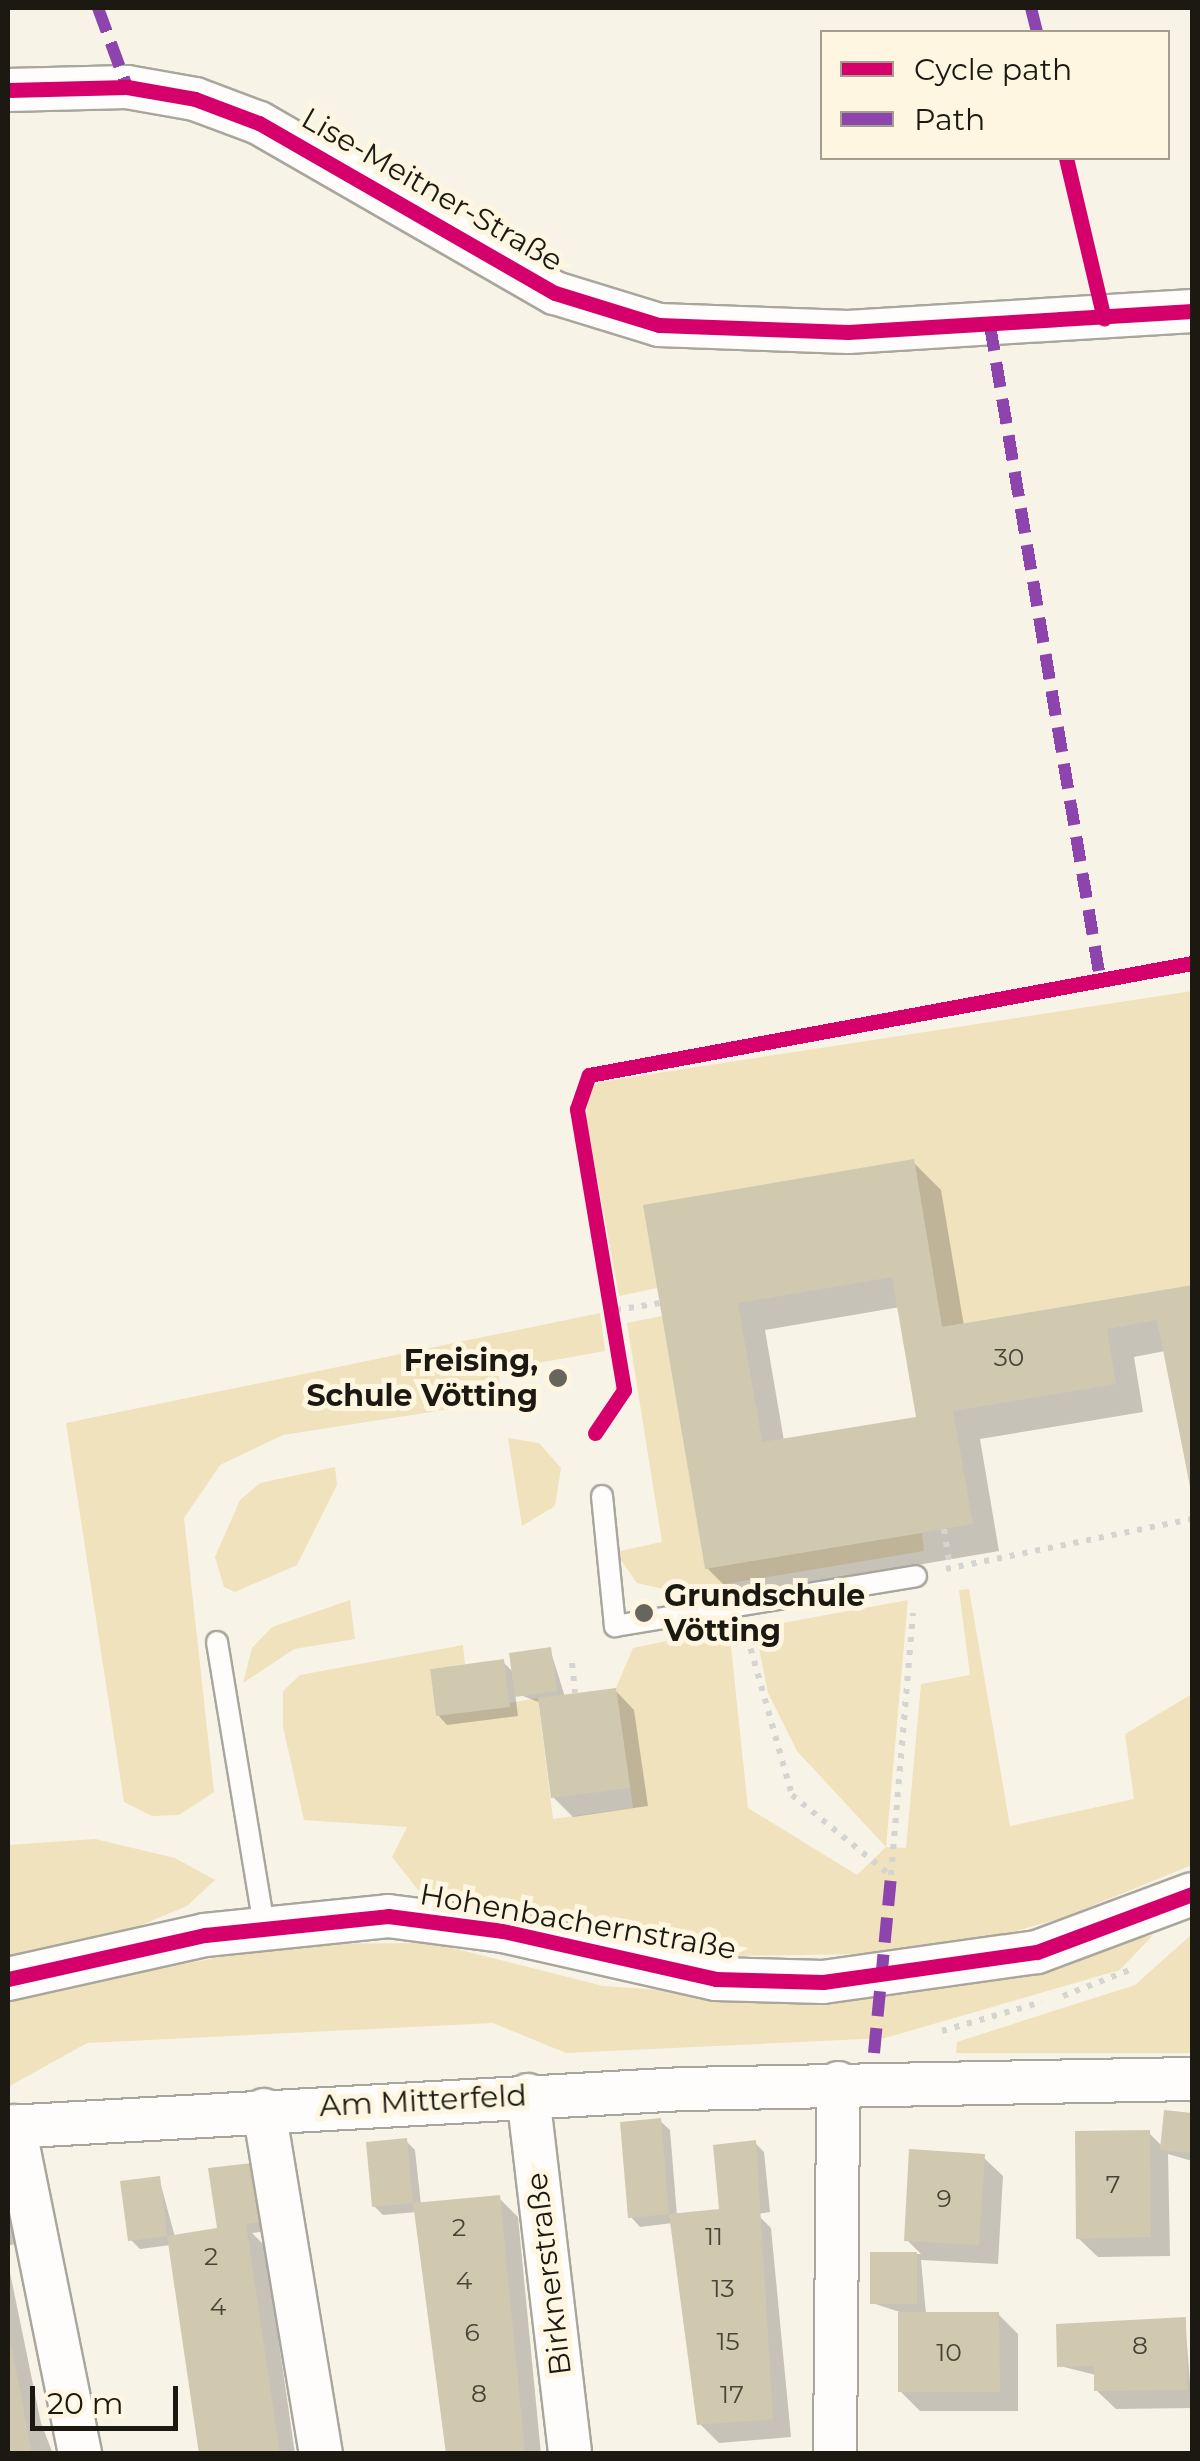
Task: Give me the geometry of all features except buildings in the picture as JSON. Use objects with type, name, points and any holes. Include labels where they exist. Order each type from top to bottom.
[{"type":"street","name":"Lise-Meitner-Straße","points":[[8,90],[127,87],[195,99],[259,122],[555,293],[659,325],[848,332],[1192,311]]},
{"type":"street","name":"Hohenbachernstraße","points":[[8,1979],[264,1927],[388,1916],[503,1931],[716,1979],[823,1982],[1037,1952],[1192,1894]]},
{"type":"street","name":"Am Mitterfeld","points":[[11,2127],[528,2095],[838,2083],[1192,2079]]},
{"type":"street","points":[[834,2454],[838,2083]]},
{"type":"street","name":"Birknerstraße","points":[[528,2095],[570,2454]]},
{"type":"street","points":[[264,2110],[321,2454]]},
{"type":"street","points":[[11,2127],[80,2454]]},
{"type":"lane","points":[[602,1496],[615,1626],[916,1576]]},
{"type":"lane","points":[[216,1642],[264,1927]]},
{"type":"path","points":[[613,1292],[618,1330]]},
{"type":"path","points":[[616,1310],[660,1303]]},
{"type":"path","points":[[742,1607],[755,1690],[792,1795],[891,1876],[916,1576],[1192,1519]]},
{"type":"path","points":[[944,1528],[950,1569]]},
{"type":"path","points":[[572,1663],[575,1694]]},
{"type":"path","points":[[942,2030],[1114,1981]]},
{"type":"shaded area","points":[[1192,991],[1192,1285],[942,1327],[914,1160],[657,1288],[619,1296],[586,1118],[589,1090],[599,1082]]},
{"type":"shaded area","points":[[600,1313],[605,1351],[498,1370],[502,1401],[283,1435],[220,1465],[184,1518],[214,1792],[179,1815],[152,1816],[124,1802],[66,1423]]},
{"type":"shaded area","points":[[662,1316],[705,1568],[922,1533],[924,1551],[677,1592],[637,1583],[615,1552],[662,1542],[627,1323]]},
{"type":"shaded area","points":[[508,1438],[539,1443],[561,1468],[555,1506],[522,1526]]},
{"type":"shaded area","points":[[335,1467],[337,1485],[297,1565],[235,1592],[224,1587],[215,1557],[240,1500],[260,1483]]},
{"type":"shaded area","points":[[969,1589],[1010,1826],[1134,1799],[1125,1734],[1192,1694],[1192,1865],[1062,1918],[939,1953],[722,1956],[423,1896],[392,1857],[407,1827],[304,1820],[283,1727],[283,1691],[300,1675],[463,1645],[465,1664],[430,1669],[436,1716],[538,1698],[553,1819],[633,1808],[616,1688],[633,1648],[729,1628],[748,1808],[857,1875],[886,1847],[906,1848],[921,1684],[970,1675],[959,1590]]},
{"type":"shaded area","points":[[350,1600],[355,1639],[294,1649],[243,1683],[252,1648],[272,1627]]},
{"type":"shaded area","points":[[908,1600],[886,1847],[797,1751],[768,1693],[755,1628]]},
{"type":"shaded area","points":[[95,1839],[175,1858],[215,1880],[187,1906],[139,1926],[8,1958],[8,1845]]},
{"type":"shaded area","points":[[1192,1934],[1192,2053],[956,2053],[957,2042],[1135,1985]]},
{"type":"shaded area","points":[[1153,1935],[1120,1970],[885,2038],[566,2053],[493,2023],[87,2043],[8,2087],[8,1999],[285,1944],[433,1943],[603,1986],[789,1998],[1004,1971]]},
{"type":"marked path","points":[[98,8],[127,87]]},
{"type":"marked path","points":[[1031,8],[1036,30]]},
{"type":"marked path","points":[[990,326],[1100,978]]},
{"type":"marked path","points":[[874,2053],[891,1875]]},
{"type":"cycle path","points":[[8,90],[127,87],[195,99],[259,123],[555,293],[659,325],[848,332],[1192,311]]},
{"type":"cycle path","points":[[1066,160],[1104,319]]},
{"type":"cycle path","points":[[595,1433],[624,1390],[577,1109],[589,1075],[1192,963]]},
{"type":"cycle path","points":[[8,1979],[205,1935],[388,1916],[503,1931],[716,1979],[823,1982],[1037,1952],[1192,1894]]},
{"type":"place","name":"Freising, Schule Vötting","points":[[558,1378]]},
{"type":"place","name":"Grundschule Vötting","points":[[644,1613]]}]
